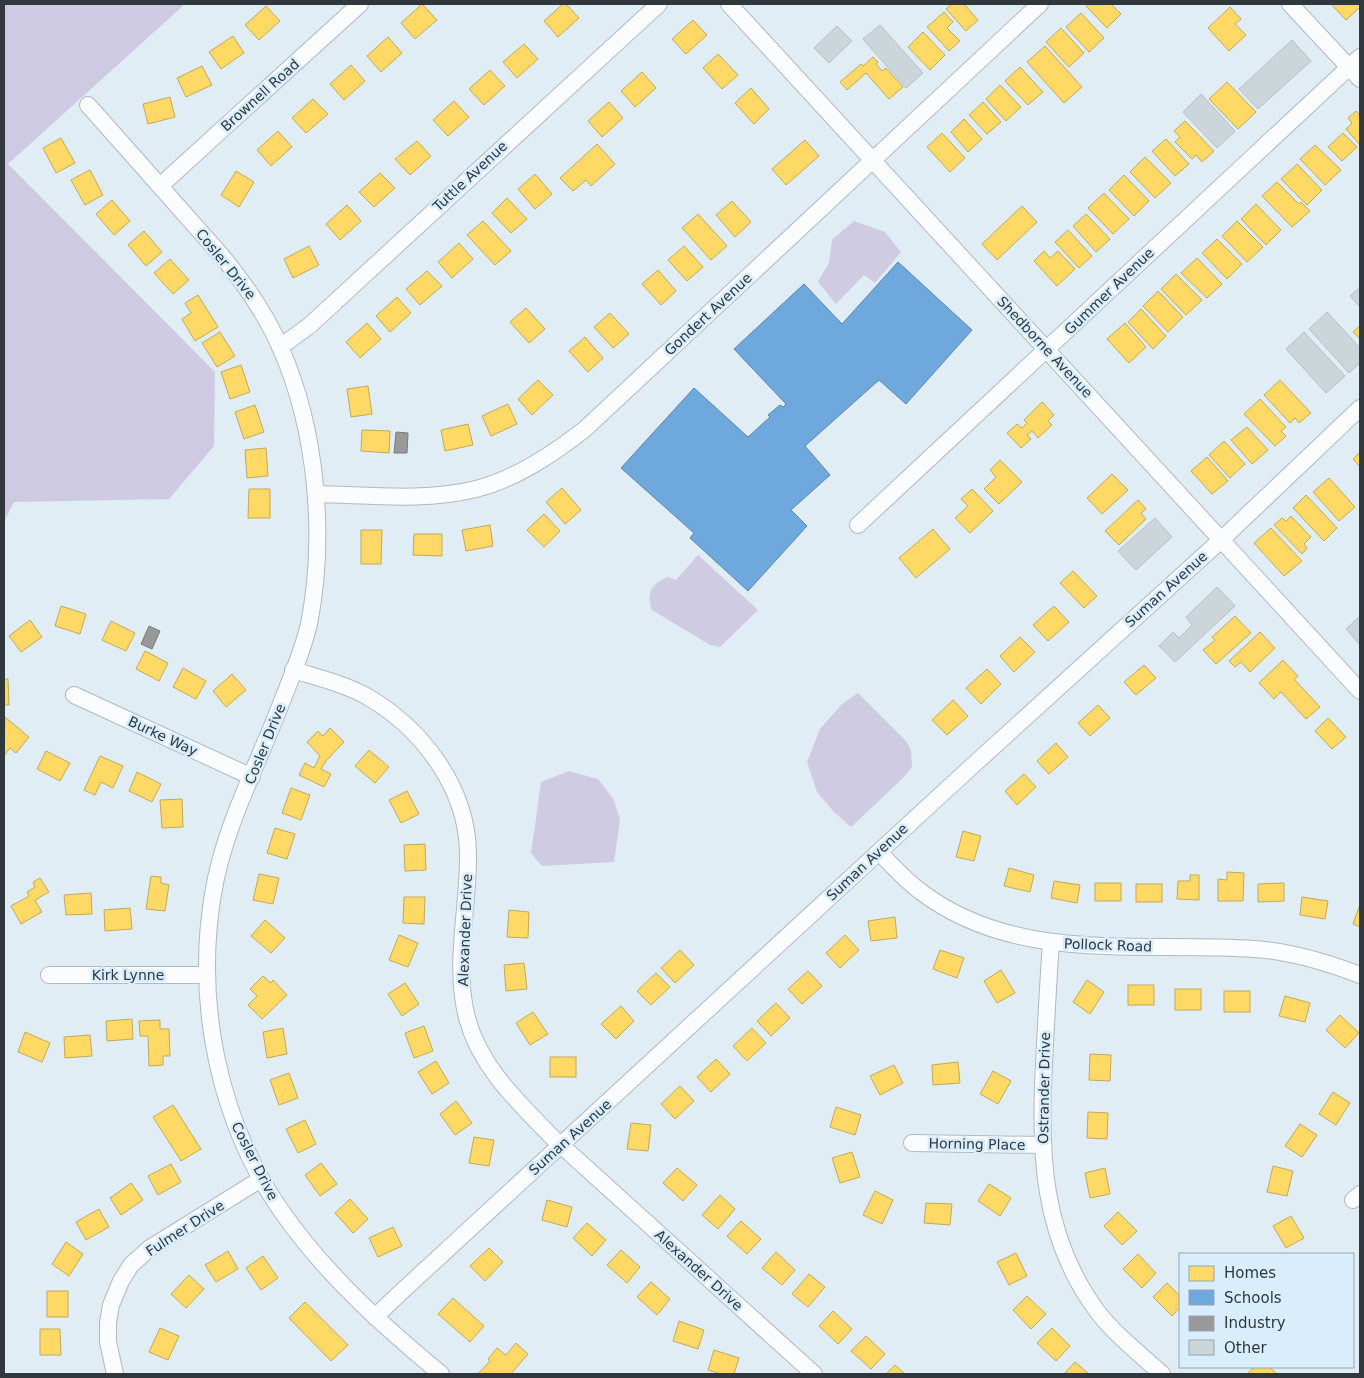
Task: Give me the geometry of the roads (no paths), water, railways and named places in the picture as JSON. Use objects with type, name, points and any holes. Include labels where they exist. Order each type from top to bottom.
[{"type":"street","name":"Brownell Road","points":[[160,186],[360,4]]},
{"type":"street","name":"Tuttle Avenue","points":[[280,347],[309,326],[659,4]]},
{"type":"street","name":"Shedborne Avenue","points":[[730,4],[1360,691]]},
{"type":"street","name":"Gondert Avenue","points":[[316,494],[418,497],[447,495],[477,489],[500,481],[561,448],[585,429],[1040,4]]},
{"type":"street","points":[[1290,4],[1357,67]]},
{"type":"street","name":"Gummer Avenue","points":[[858,525],[1357,67]]},
{"type":"street","name":"Cosler Drive","points":[[88,105],[241,279],[260,309],[280,347],[290,372],[311,456],[316,494],[318,536],[314,588],[308,627],[294,670],[252,776],[234,815],[221,856],[213,893],[208,931],[207,975],[212,1033],[219,1070],[232,1116],[243,1143],[261,1179],[280,1210],[340,1281],[376,1317],[441,1374]]},
{"type":"street","name":"Suman Avenue","points":[[376,1317],[879,852],[1221,540],[1360,408]]},
{"type":"street","name":"Alexander Drive","points":[[294,670],[342,685],[367,696],[390,711],[411,729],[429,749],[443,770],[455,794],[463,818],[468,851],[460,969],[462,995],[468,1020],[477,1044],[490,1069],[520,1104],[561,1145],[814,1374]]},
{"type":"street","name":"Burke Way","points":[[74,695],[252,776]]},
{"type":"street","name":"Pollock Road","points":[[879,852],[920,891],[947,908],[975,922],[1006,933],[1051,943],[1132,947],[1254,948],[1320,960],[1360,975]]},
{"type":"street","name":"Ostrander Drive","points":[[1051,943],[1041,1098],[1045,1176],[1054,1223],[1064,1251],[1081,1287],[1098,1311],[1118,1334],[1162,1374]]},
{"type":"street","name":"Kirk Lynne","points":[[49,975],[207,975]]},
{"type":"street","name":"Horning Place","points":[[912,1143],[1042,1145]]},
{"type":"street","name":"Fulmer Drive","points":[[115,1374],[108,1342],[108,1323],[111,1304],[120,1280],[131,1265],[150,1248],[261,1179]]}]
